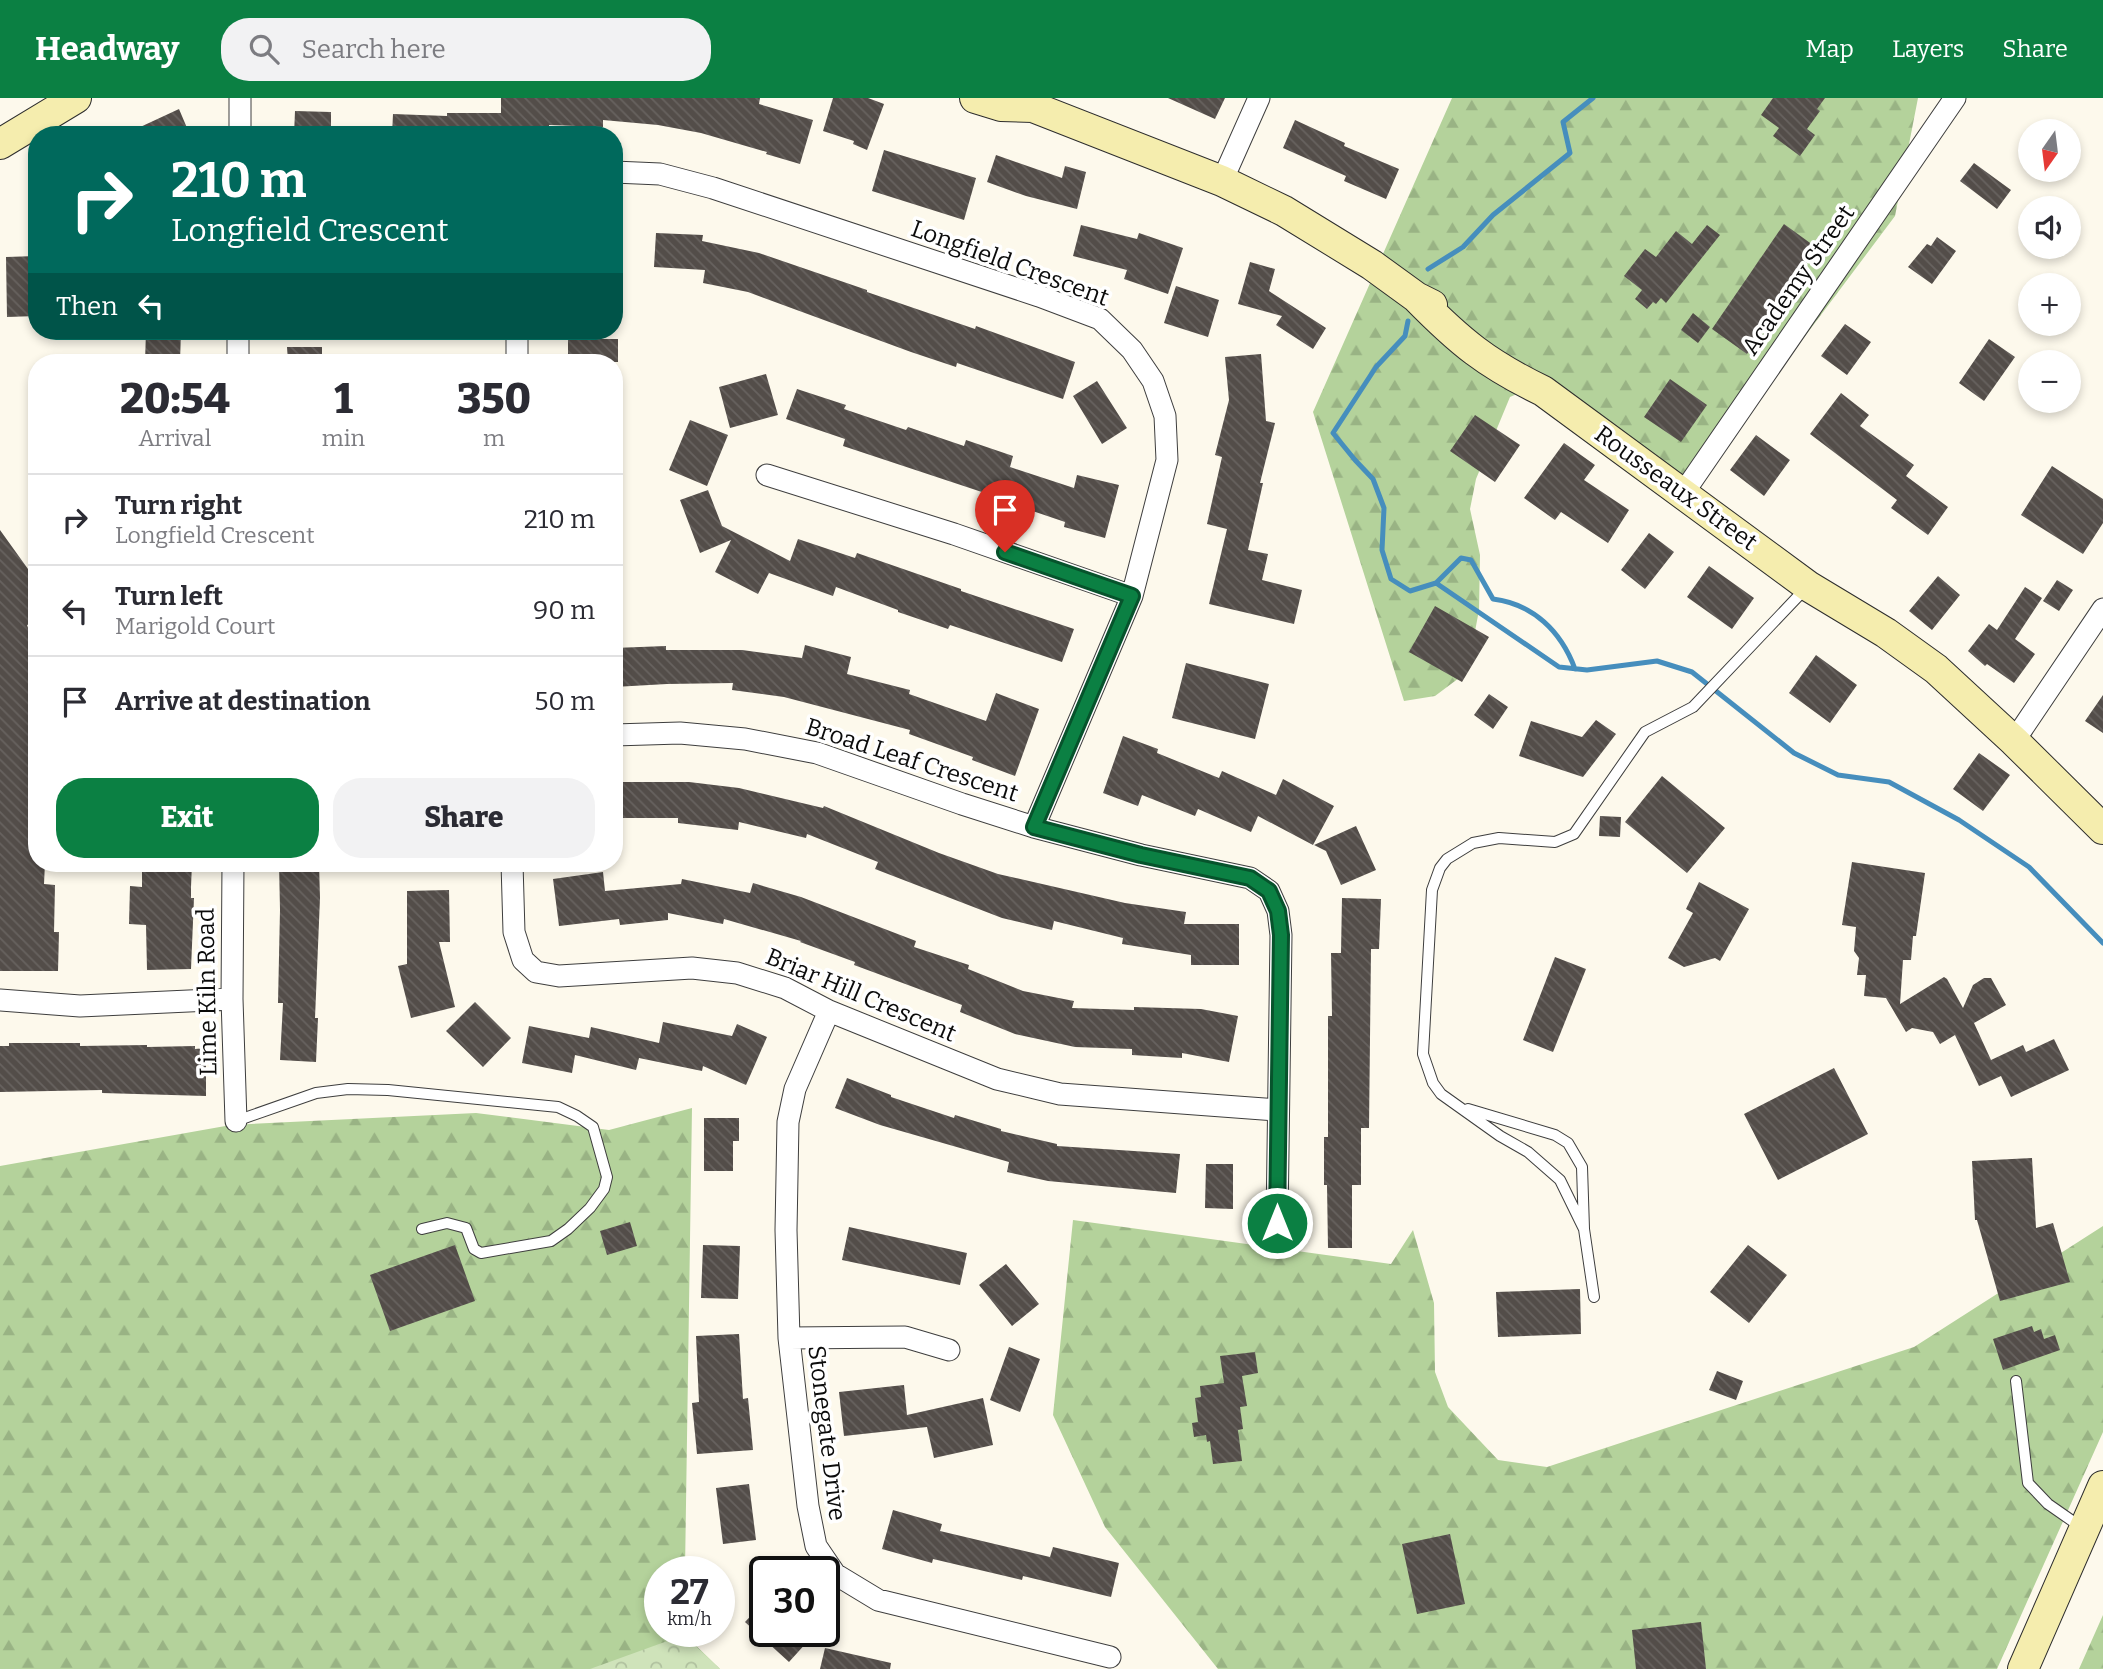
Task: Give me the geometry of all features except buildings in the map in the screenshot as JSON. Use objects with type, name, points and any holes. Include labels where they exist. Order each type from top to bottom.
[{"type":"main road","points":[[30,126],[76,98]]},
{"type":"main road","name":"Rousseaux Street","points":[[975,98],[1001,106],[1026,103],[1222,181],[1284,211],[1372,265],[1416,297],[1464,321],[1517,360],[1543,391],[1684,492],[1808,586],[1886,633],[1936,669],[2103,829]]},
{"type":"main road","points":[[0,144],[28,127]]},
{"type":"main road","points":[[2023,1669],[2103,1486]]},
{"type":"street","points":[[240,98],[240,126]]},
{"type":"street","points":[[1222,181],[1259,98]]},
{"type":"street","name":"Academy Street","points":[[1684,492],[1955,98]]},
{"type":"street","name":"Longfield Crescent","points":[[623,172],[660,174],[713,188],[1039,296],[1100,319],[1132,350],[1153,381],[1165,416],[1167,460],[1132,596],[1034,827]]},
{"type":"street","points":[[767,475],[954,534],[1132,596]]},
{"type":"street","points":[[2014,741],[2103,609]]},
{"type":"street","name":"Broad Leaf Crescent","points":[[623,736],[681,733],[745,739],[817,753],[1034,827],[1141,855],[1250,878],[1269,891],[1278,911],[1281,935],[1277,1223]]},
{"type":"street","name":"Lime Kiln Road","points":[[233,872],[232,999],[236,1121]]},
{"type":"street","name":"Briar Hill Crescent","points":[[512,872],[514,932],[523,960],[536,972],[559,976],[692,968],[737,973],[785,988],[829,1011],[997,1079],[1060,1094],[1277,1110]]},
{"type":"street","points":[[0,1000],[80,1006],[232,999]]},
{"type":"street","name":"Stonegate Drive","points":[[829,1011],[795,1089],[788,1122],[786,1230],[789,1338],[816,1546],[835,1574],[878,1600],[1110,1657]]},
{"type":"street","points":[[789,1338],[905,1337],[949,1350]]},
{"type":"lane","points":[[1584,1230],[1560,1180],[1528,1152],[1500,1136],[1441,1094],[1433,1083],[1423,1054],[1432,890],[1440,868],[1447,859],[1473,843],[1499,838],[1555,842],[1574,834],[1645,732],[1693,707],[1808,586]]},
{"type":"lane","points":[[236,1121],[316,1093],[348,1089],[388,1090],[558,1107],[577,1115],[593,1127],[607,1177],[604,1189],[568,1230],[551,1241],[481,1254],[474,1249],[466,1228],[447,1223],[422,1229]]},
{"type":"lane","points":[[1462,1108],[1555,1135],[1568,1143],[1582,1167],[1584,1230],[1594,1297]]},
{"type":"lane","points":[[2016,1381],[2028,1482],[2048,1504],[2084,1529]]},
{"type":"green space","points":[[1452,98],[1918,98],[1895,216],[1681,502],[1526,390],[1510,397],[1476,479],[1470,509],[1480,555],[1479,610],[1470,658],[1459,678],[1435,696],[1404,701],[1313,412]]},
{"type":"green space","points":[[692,1108],[685,1556],[644,1556],[644,1647],[697,1647],[720,1669],[0,1669],[0,1166],[231,1125],[476,1113],[609,1130]]},
{"type":"green space","points":[[1073,1220],[1391,1264],[1413,1230],[1434,1303],[1435,1372],[1448,1407],[1498,1460],[1547,1467],[1914,1347],[2103,1226],[2103,1432],[1997,1669],[1218,1669],[1105,1527],[1053,1415]]},
{"type":"green space","points":[[2103,1615],[2103,1669],[2079,1669]]},
{"type":"green space","points":[[651,1647],[697,1647],[720,1669],[590,1669]]},
{"type":"waterway","points":[[1428,269],[1463,247],[1493,215],[1570,153],[1563,122],[1593,98]]},
{"type":"waterway","points":[[1408,321],[1405,336],[1376,367],[1333,433],[1373,479],[1384,508],[1382,550],[1391,579],[1410,591],[1436,583],[1559,667],[1587,670],[1657,661],[1692,672],[1794,753],[1838,775],[1889,782],[1959,820],[2029,867],[2103,943]]},
{"type":"waterway","points":[[1436,583],[1461,558],[1471,560],[1493,599],[1521,607],[1544,622],[1562,643],[1575,669]]},
{"type":"route","points":[[1005,552],[1132,596],[1034,827],[1141,855],[1250,878],[1269,891],[1278,911],[1281,935],[1277,1223]]}]
